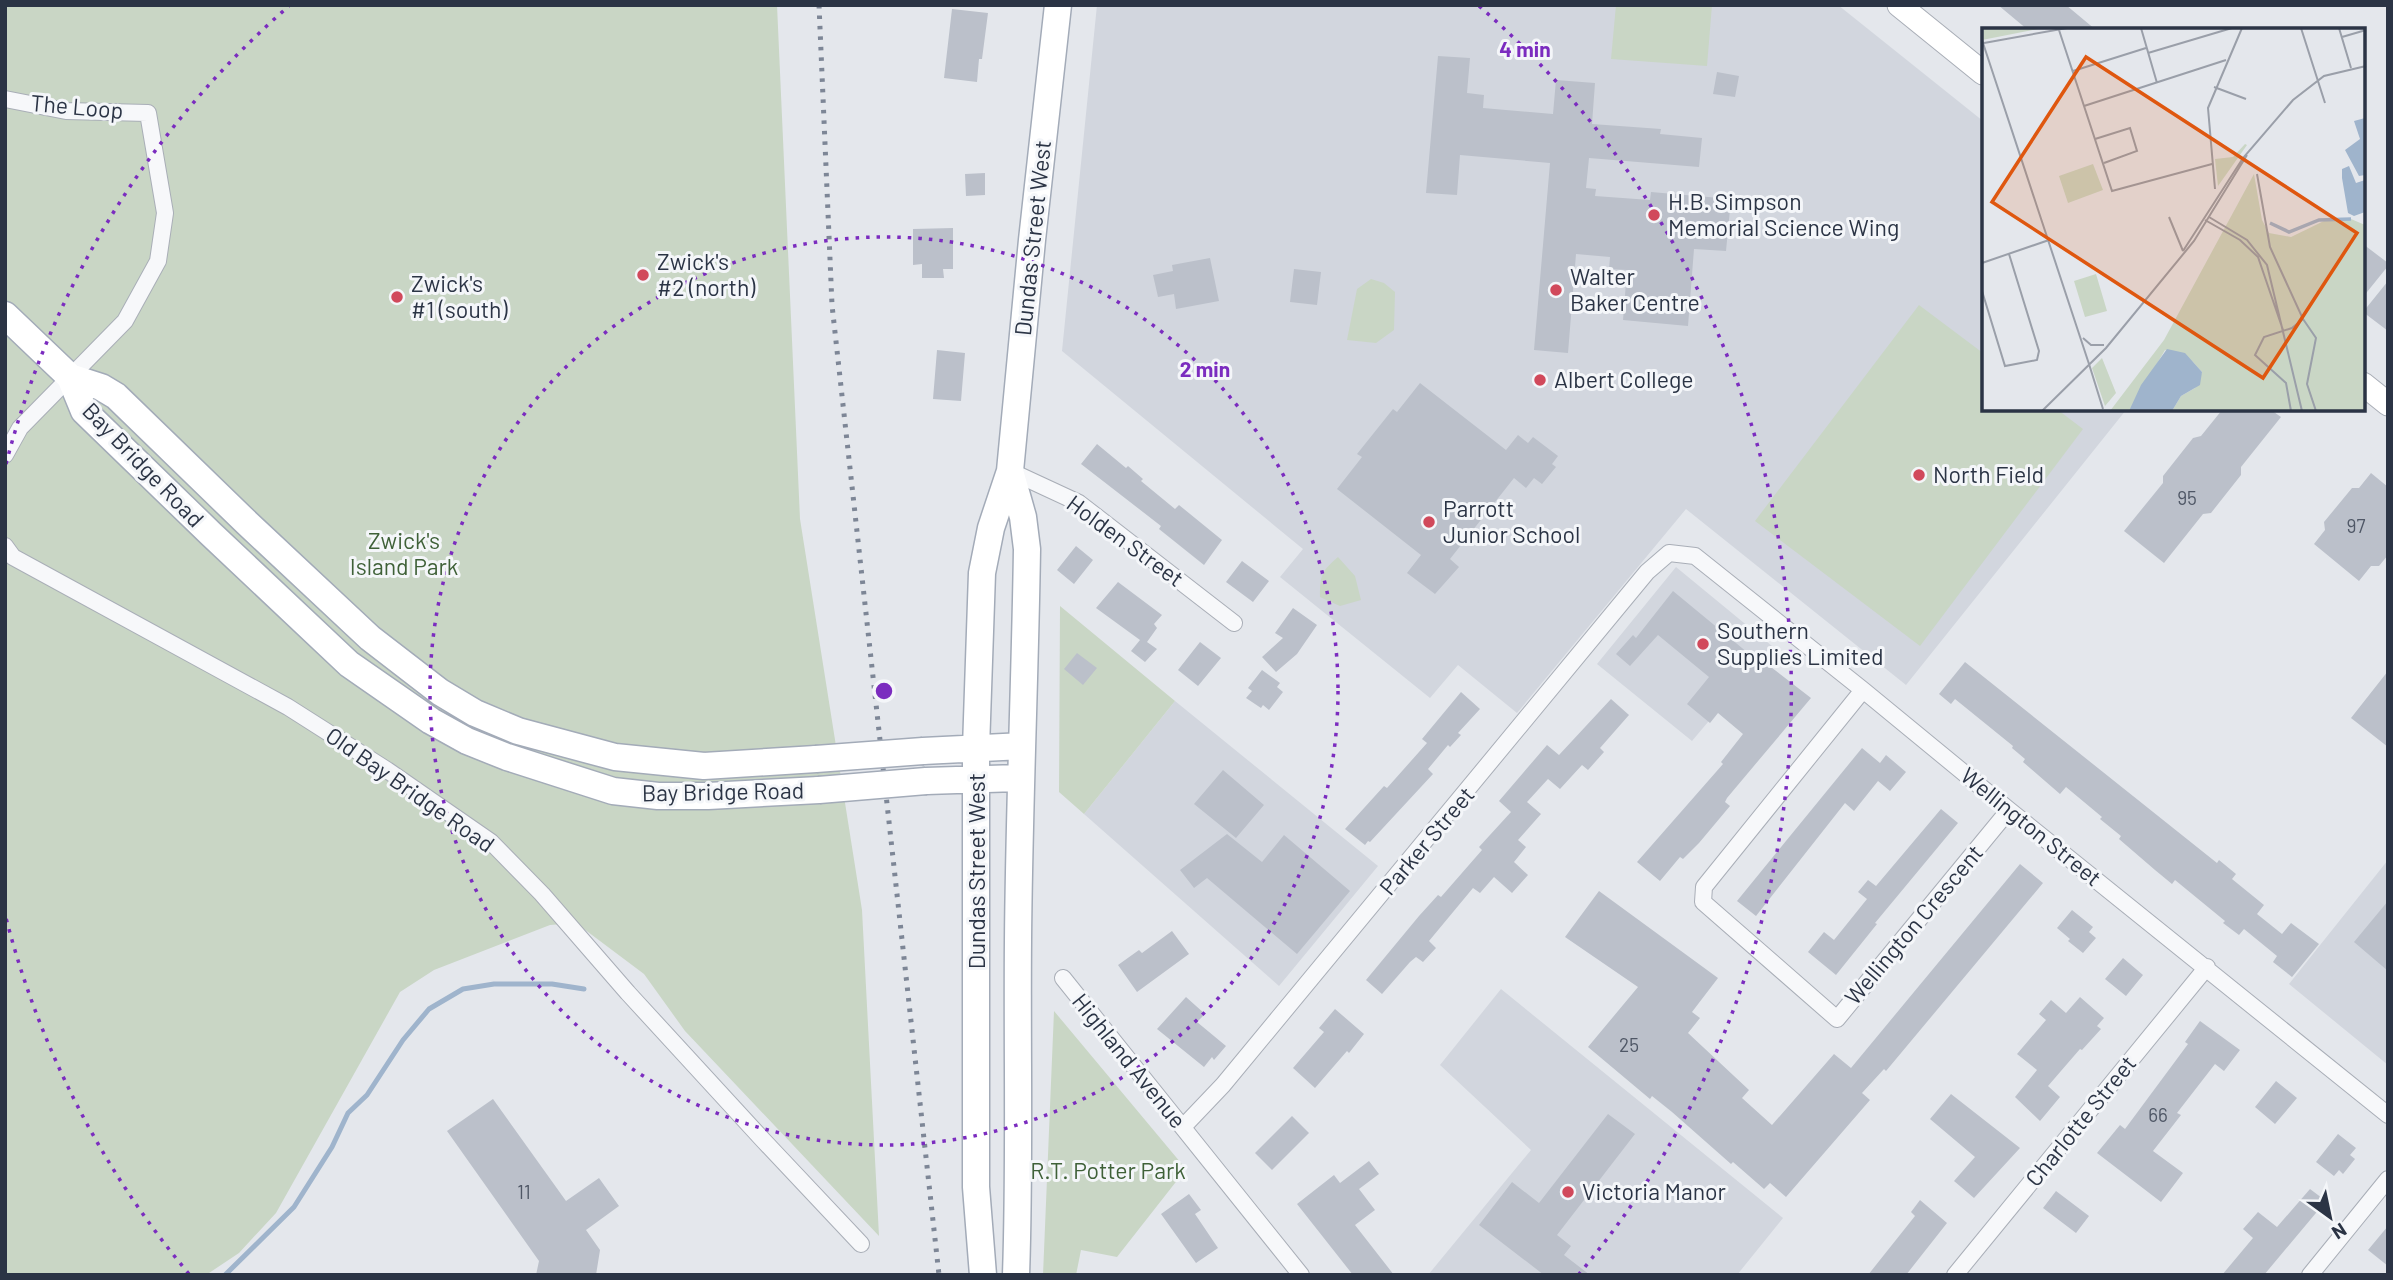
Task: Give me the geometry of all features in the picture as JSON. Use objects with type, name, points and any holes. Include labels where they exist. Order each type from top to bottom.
[{"type":"main road","name":"Dundas Street West","points":[[983,1275],[976,1187],[976,748],[982,573],[991,528],[1010,471],[1058,5]]},
{"type":"main road","points":[[1899,5],[1982,73]]},
{"type":"main road","points":[[5,315],[70,377]]},
{"type":"main road","name":"Bay Bridge Road","points":[[70,377],[101,387],[116,396],[370,638],[440,692],[475,713],[518,731],[615,757],[704,766],[1021,746]]},
{"type":"main road","name":"Bay Bridge Road","points":[[70,377],[84,411],[349,664],[431,721],[507,757],[613,791],[658,796],[708,796],[926,781],[1020,778]]},
{"type":"main road","points":[[2365,386],[2388,404]]},
{"type":"main road","name":"Dundas Street West","points":[[1010,471],[1023,517],[1027,549],[1020,778],[1017,1094],[1019,1208],[1016,1275]]},
{"type":"street","name":"The Loop","points":[[5,99],[66,111],[148,113],[165,213],[158,261],[125,321],[70,377]]},
{"type":"street","points":[[5,455],[20,428],[70,377]]},
{"type":"street","name":"Holden Street","points":[[1010,471],[1079,503],[1234,623]]},
{"type":"street","name":"Old Bay Bridge Road","points":[[5,546],[13,557],[288,707],[387,770],[491,842],[542,894],[754,1130],[861,1244]]},
{"type":"street","name":"Wellington Street","points":[[1668,553],[1695,556],[2388,1115]]},
{"type":"street","name":"Parker Street","points":[[1183,1127],[1223,1086],[1647,572],[1668,553]]},
{"type":"street","name":"Wellington Crescent","points":[[1863,690],[1704,887],[1703,902],[1836,1019],[2008,810]]},
{"type":"street","name":"Charlotte Street","points":[[1955,1275],[2207,967]]},
{"type":"street","name":"Highland Avenue","points":[[1063,978],[1301,1275]]},
{"type":"street","points":[[2310,1275],[2388,1179]]},
{"type":"shaded area","name":"Albert College","points":[[1097,5],[1838,5],[1982,120],[1982,411],[2125,411],[1906,685],[1686,509],[1517,713],[1458,665],[1430,698],[1280,577],[1303,549],[1062,351]]},
{"type":"shaded area","points":[[1676,567],[1772,646],[1692,741],[1597,664]]},
{"type":"shaded area","points":[[1175,701],[1378,866],[1279,986],[1084,814]]},
{"type":"shaded area","points":[[2388,860],[2388,1065],[2289,984]]},
{"type":"shaded area","points":[[1501,989],[1783,1218],[1737,1275],[1428,1275],[1531,1150],[1440,1065]]},
{"type":"green space","name":"Zwick's Island Park","points":[[5,5],[777,5],[800,519],[862,910],[879,1236],[685,1031],[644,974],[576,923],[550,925],[434,970],[400,992],[276,1213],[239,1253],[206,1275],[5,1275]]},
{"type":"green space","points":[[1616,5],[1712,5],[1707,66],[1611,59]]},
{"type":"green space","points":[[1371,279],[1384,283],[1395,292],[1394,330],[1376,343],[1347,340],[1357,289]]},
{"type":"green space","name":"North Field","points":[[1919,305],[1982,352],[1982,411],[2059,411],[2083,429],[1920,646],[1755,521]]},
{"type":"green space","points":[[1338,557],[1355,576],[1361,600],[1340,606],[1320,597],[1323,574]]},
{"type":"green space","points":[[1060,606],[1175,701],[1084,814],[1059,792]]},
{"type":"green space","name":"R.T. Potter Park","points":[[1054,1011],[1186,1169],[1117,1257],[1081,1250],[1076,1275],[1043,1275]]},
{"type":"building","points":[[1998,5],[2066,5],[2094,28],[2026,28]]},
{"type":"building","points":[[952,9],[988,13],[977,82],[944,78]]},
{"type":"building","points":[[1438,56],[1470,58],[1467,93],[1484,95],[1483,108],[1553,114],[1556,80],[1595,83],[1592,124],[1661,129],[1660,134],[1702,138],[1699,167],[1589,158],[1586,188],[1596,189],[1595,196],[1650,200],[1651,192],[1731,199],[1726,251],[1694,249],[1688,326],[1623,320],[1627,270],[1609,269],[1610,257],[1576,254],[1568,353],[1534,350],[1550,163],[1460,155],[1457,195],[1426,193]]},
{"type":"building","points":[[1717,72],[1739,76],[1735,97],[1713,94]]},
{"type":"building","points":[[985,173],[985,195],[966,196],[965,174]]},
{"type":"building","points":[[953,228],[953,269],[943,269],[944,278],[922,278],[922,264],[913,265],[913,229]]},
{"type":"building","points":[[2365,246],[2388,263],[2365,295]]},
{"type":"building","points":[[1210,258],[1219,301],[1176,309],[1174,294],[1158,297],[1153,275],[1173,271],[1172,265]]},
{"type":"building","points":[[1294,269],[1321,272],[1317,305],[1290,302]]},
{"type":"building","points":[[2388,281],[2388,331],[2365,314],[2365,310]]},
{"type":"building","points":[[937,350],[965,353],[961,401],[933,399]]},
{"type":"building","name":"Parrott Junior School","points":[[1420,383],[1506,450],[1518,435],[1528,443],[1533,437],[1558,456],[1552,464],[1556,467],[1542,484],[1534,478],[1526,488],[1514,478],[1450,559],[1459,567],[1435,594],[1407,573],[1421,555],[1337,489],[1362,457],[1357,454],[1393,409],[1397,412]]},
{"type":"building","points":[[2221,411],[2272,411],[2281,417],[2241,467],[2241,475],[2211,513],[2203,514],[2164,563],[2124,531],[2163,483],[2163,476],[2193,438],[2201,436]]},
{"type":"building","points":[[1097,444],[1126,468],[1128,466],[1143,479],[1141,481],[1175,509],[1179,505],[1222,540],[1204,565],[1159,529],[1161,526],[1081,464]]},
{"type":"building","points":[[2371,473],[2388,487],[2388,555],[2379,566],[2371,566],[2359,581],[2314,544],[2325,530],[2324,522],[2352,488],[2359,488]]},
{"type":"building","points":[[1076,546],[1093,560],[1074,584],[1057,570]]},
{"type":"building","points":[[1242,561],[1269,581],[1253,602],[1226,582]]},
{"type":"building","points":[[1118,582],[1162,615],[1154,624],[1157,628],[1147,642],[1157,649],[1145,662],[1131,651],[1140,640],[1096,608]]},
{"type":"building","points":[[1673,591],[1765,667],[1767,664],[1811,698],[1727,798],[1725,802],[1730,806],[1699,843],[1683,859],[1680,857],[1660,881],[1637,862],[1723,764],[1721,762],[1743,734],[1718,713],[1710,723],[1687,704],[1709,677],[1658,635],[1630,666],[1616,654],[1633,635],[1636,638]]},
{"type":"building","points":[[1293,608],[1317,625],[1297,654],[1276,672],[1262,657],[1283,638],[1275,633]]},
{"type":"building","points":[[1200,642],[1221,658],[1198,686],[1178,670]]},
{"type":"building","points":[[1077,653],[1097,668],[1083,685],[1064,669]]},
{"type":"building","points":[[1965,662],[2217,863],[2219,860],[2236,874],[2232,879],[2264,905],[2257,914],[2282,934],[2291,923],[2319,944],[2292,977],[2273,962],[2277,956],[2244,929],[2239,935],[2175,880],[2172,884],[2119,839],[2121,836],[2100,819],[2102,817],[2066,787],[2060,794],[2023,762],[2025,759],[2013,746],[1955,699],[1951,704],[1939,694]]},
{"type":"building","points":[[1262,670],[1280,683],[1277,687],[1283,692],[1269,710],[1246,698],[1252,691],[1248,688]]},
{"type":"building","points":[[2388,671],[2388,747],[2351,718]]},
{"type":"building","points":[[1461,692],[1480,709],[1458,733],[1461,735],[1450,747],[1448,745],[1428,769],[1433,774],[1365,845],[1345,829],[1384,786],[1387,788],[1427,743],[1422,739]]},
{"type":"building","points":[[1611,699],[1629,715],[1600,748],[1604,752],[1588,770],[1582,765],[1560,789],[1548,779],[1527,802],[1541,814],[1518,840],[1526,847],[1514,862],[1528,875],[1512,893],[1494,877],[1480,893],[1473,888],[1429,941],[1436,948],[1423,962],[1416,957],[1410,962],[1382,994],[1366,980],[1419,916],[1438,895],[1441,897],[1482,850],[1479,847],[1511,812],[1499,801],[1547,745],[1559,755]]},
{"type":"building","points":[[1862,748],[1880,763],[1886,755],[1906,772],[1890,791],[1878,781],[1854,811],[1845,803],[1756,916],[1737,901]]},
{"type":"building","points":[[1223,770],[1264,805],[1236,838],[1194,804]]},
{"type":"building","points":[[1941,809],[1958,823],[1875,923],[1877,924],[1836,975],[1808,952],[1824,932],[1834,940],[1867,899],[1858,892],[1868,880],[1876,886]]},
{"type":"building","points":[[1227,834],[1262,862],[1284,835],[1350,891],[1297,954],[1207,878],[1194,888],[1180,870]]},
{"type":"building","points":[[2020,864],[2043,883],[1886,1071],[1884,1069],[1862,1093],[1870,1100],[1786,1197],[1770,1183],[1764,1189],[1733,1162],[1731,1164],[1672,1112],[1652,1096],[1650,1099],[1588,1047],[1638,987],[1565,937],[1599,891],[1718,978],[1692,1012],[1700,1018],[1688,1033],[1749,1090],[1742,1098],[1772,1125],[1834,1054],[1851,1068]]},
{"type":"building","points":[[2388,901],[2388,971],[2354,942]]},
{"type":"building","points":[[2072,910],[2093,927],[2089,932],[2096,938],[2083,953],[2057,928]]},
{"type":"building","points":[[1172,931],[1189,954],[1137,992],[1118,965],[1139,950],[1142,953]]},
{"type":"building","points":[[2123,958],[2143,975],[2126,996],[2105,979]]},
{"type":"building","points":[[1186,997],[1205,1014],[1197,1022],[1226,1046],[1204,1067],[1157,1029]]},
{"type":"building","points":[[2080,997],[2104,1018],[2097,1026],[2101,1029],[2048,1086],[2060,1097],[2040,1121],[2015,1097],[2037,1070],[2017,1054],[2046,1020],[2039,1014],[2051,1000],[2066,1013]]},
{"type":"building","points":[[1335,1009],[1364,1034],[1315,1088],[1293,1068],[1324,1032],[1319,1028]]},
{"type":"building","points":[[2200,1021],[2240,1050],[2224,1071],[2215,1064],[2177,1113],[2181,1115],[2153,1151],[2183,1173],[2161,1202],[2097,1153],[2120,1125],[2125,1129],[2188,1044],[2185,1042]]},
{"type":"building","points":[[2276,1081],[2297,1098],[2275,1124],[2255,1107]]},
{"type":"building","points":[[1951,1094],[2020,1148],[1974,1198],[1954,1181],[1975,1157],[1930,1119]]},
{"type":"building","points":[[493,1099],[566,1201],[599,1178],[619,1206],[586,1230],[600,1250],[596,1275],[536,1275],[539,1261],[447,1131]]},
{"type":"building","name":"Victoria Manor","points":[[1608,1114],[1635,1134],[1557,1235],[1571,1246],[1564,1255],[1590,1275],[1544,1275],[1479,1225],[1512,1182],[1539,1203]]},
{"type":"building","points":[[1292,1116],[1309,1133],[1272,1170],[1255,1153]]},
{"type":"building","points":[[2338,1134],[2356,1148],[2350,1155],[2355,1159],[2343,1174],[2339,1170],[2334,1176],[2316,1162]]},
{"type":"building","points":[[1369,1161],[1379,1174],[1359,1189],[1375,1210],[1355,1225],[1394,1275],[1353,1275],[1297,1204],[1334,1175],[1340,1183]]},
{"type":"building","points":[[2310,1189],[2326,1201],[2264,1275],[2222,1275],[2253,1238],[2243,1229],[2258,1212],[2277,1227]]},
{"type":"building","points":[[2056,1191],[2089,1216],[2076,1233],[2043,1208]]},
{"type":"building","points":[[1189,1194],[1201,1210],[1195,1214],[1218,1248],[1196,1263],[1161,1214]]},
{"type":"building","points":[[1920,1200],[1947,1223],[1906,1275],[1868,1275],[1915,1216],[1911,1212]]},
{"type":"building","points":[[2388,1226],[2388,1266],[2368,1250]]},
{"type":"waterway","points":[[225,1275],[294,1207],[332,1147],[348,1113],[367,1095],[403,1040],[429,1009],[463,989],[494,984],[552,984],[584,989]]},
{"type":"railway","points":[[819,5],[832,305],[939,1275]]},
{"type":"place","name":"H.B. Simpson Memorial Science Wing","points":[[1654,215]]},
{"type":"place","name":"Zwick's #2 (north)","points":[[643,275]]},
{"type":"place","name":"Walter Baker Centre","points":[[1556,290]]},
{"type":"place","name":"Zwick's #1 (south)","points":[[397,297]]},
{"type":"place","name":"Albert College","points":[[1540,380]]},
{"type":"place","name":"North Field","points":[[1919,475]]},
{"type":"place","name":"Parrott Junior School","points":[[1429,522]]},
{"type":"place","name":"Southern Supplies Limited","points":[[1703,644]]},
{"type":"place","name":"Victoria Manor","points":[[1568,1192]]}]
